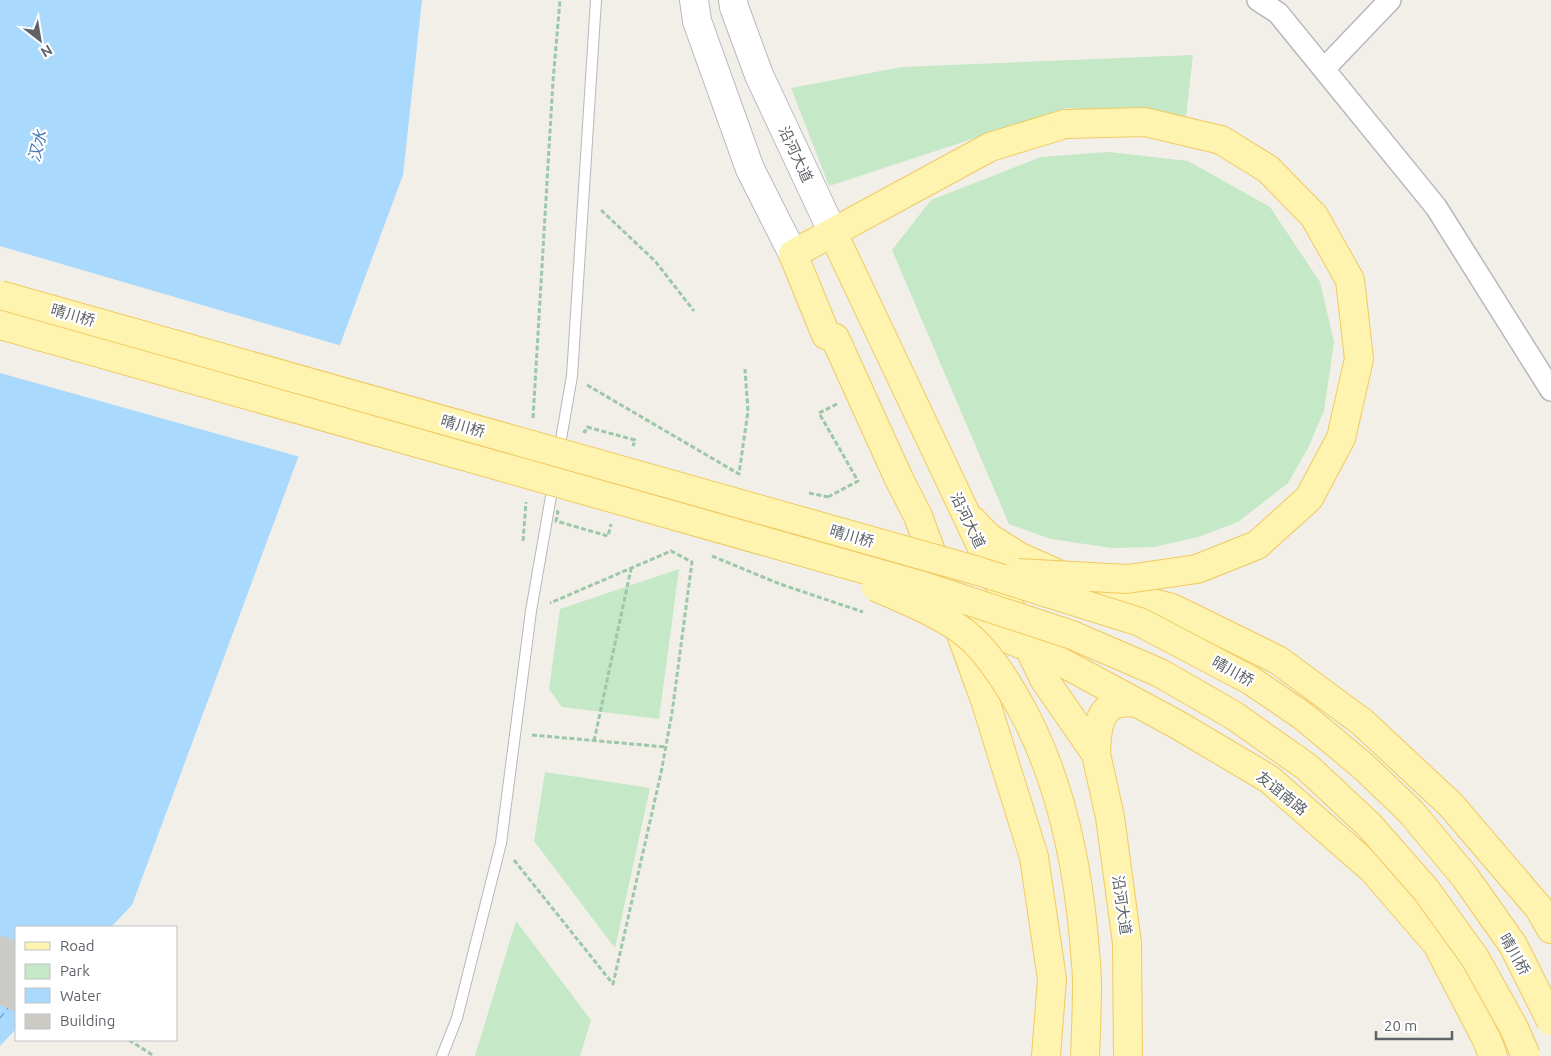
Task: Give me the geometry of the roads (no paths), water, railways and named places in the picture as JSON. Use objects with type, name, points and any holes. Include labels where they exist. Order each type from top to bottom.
[{"type":"main road","points":[[694,0],[697,21],[750,169],[793,254],[826,335],[835,338],[899,479],[918,516],[985,700],[1034,857],[1052,980],[1046,1056]]},
{"type":"main road","name":"沿河大道","points":[[733,0],[759,75],[1044,679],[1096,754],[1110,817],[1127,943],[1128,1056]]},
{"type":"main road","points":[[793,254],[833,234],[990,147],[1064,124],[1145,122],[1221,140],[1268,169],[1314,216],[1350,280],[1359,359],[1341,438],[1309,498],[1257,546],[1197,569],[1128,579],[978,571]]},
{"type":"main road","name":"晴川桥","points":[[0,295],[978,571],[1140,622],[1250,680],[1303,716],[1363,766],[1404,806],[1465,877],[1513,945],[1551,1021]]},
{"type":"main road","name":"晴川桥","points":[[0,326],[923,586],[1072,635],[1160,673],[1233,715],[1306,767],[1369,825],[1426,890],[1475,958],[1514,1028],[1526,1056]]},
{"type":"main road","points":[[963,510],[988,537],[1020,556],[1083,585],[1172,608],[1278,660],[1362,722],[1451,805],[1539,908],[1551,929]]},
{"type":"main road","points":[[778,545],[939,616],[971,638],[992,661],[1011,689],[1034,733],[1055,782],[1068,833],[1081,905],[1088,982],[1085,1056]]},
{"type":"main road","name":"友谊南路","points":[[955,617],[1052,657],[1178,725],[1269,779],[1373,870],[1437,944],[1487,1040],[1493,1056]]},
{"type":"main road","points":[[1096,754],[1097,731],[1103,714],[1118,704],[1135,702]]},
{"type":"street","points":[[1258,0],[1278,13],[1436,207],[1551,390]]},
{"type":"street","points":[[1324,69],[1390,0]]},
{"type":"lane","points":[[442,1056],[457,1018],[501,844],[531,611],[572,376],[596,0]]},
{"type":"water","name":"汉水","points":[[0,0],[422,0],[403,175],[132,905],[112,926],[15,926],[15,1030],[0,1046]]}]
